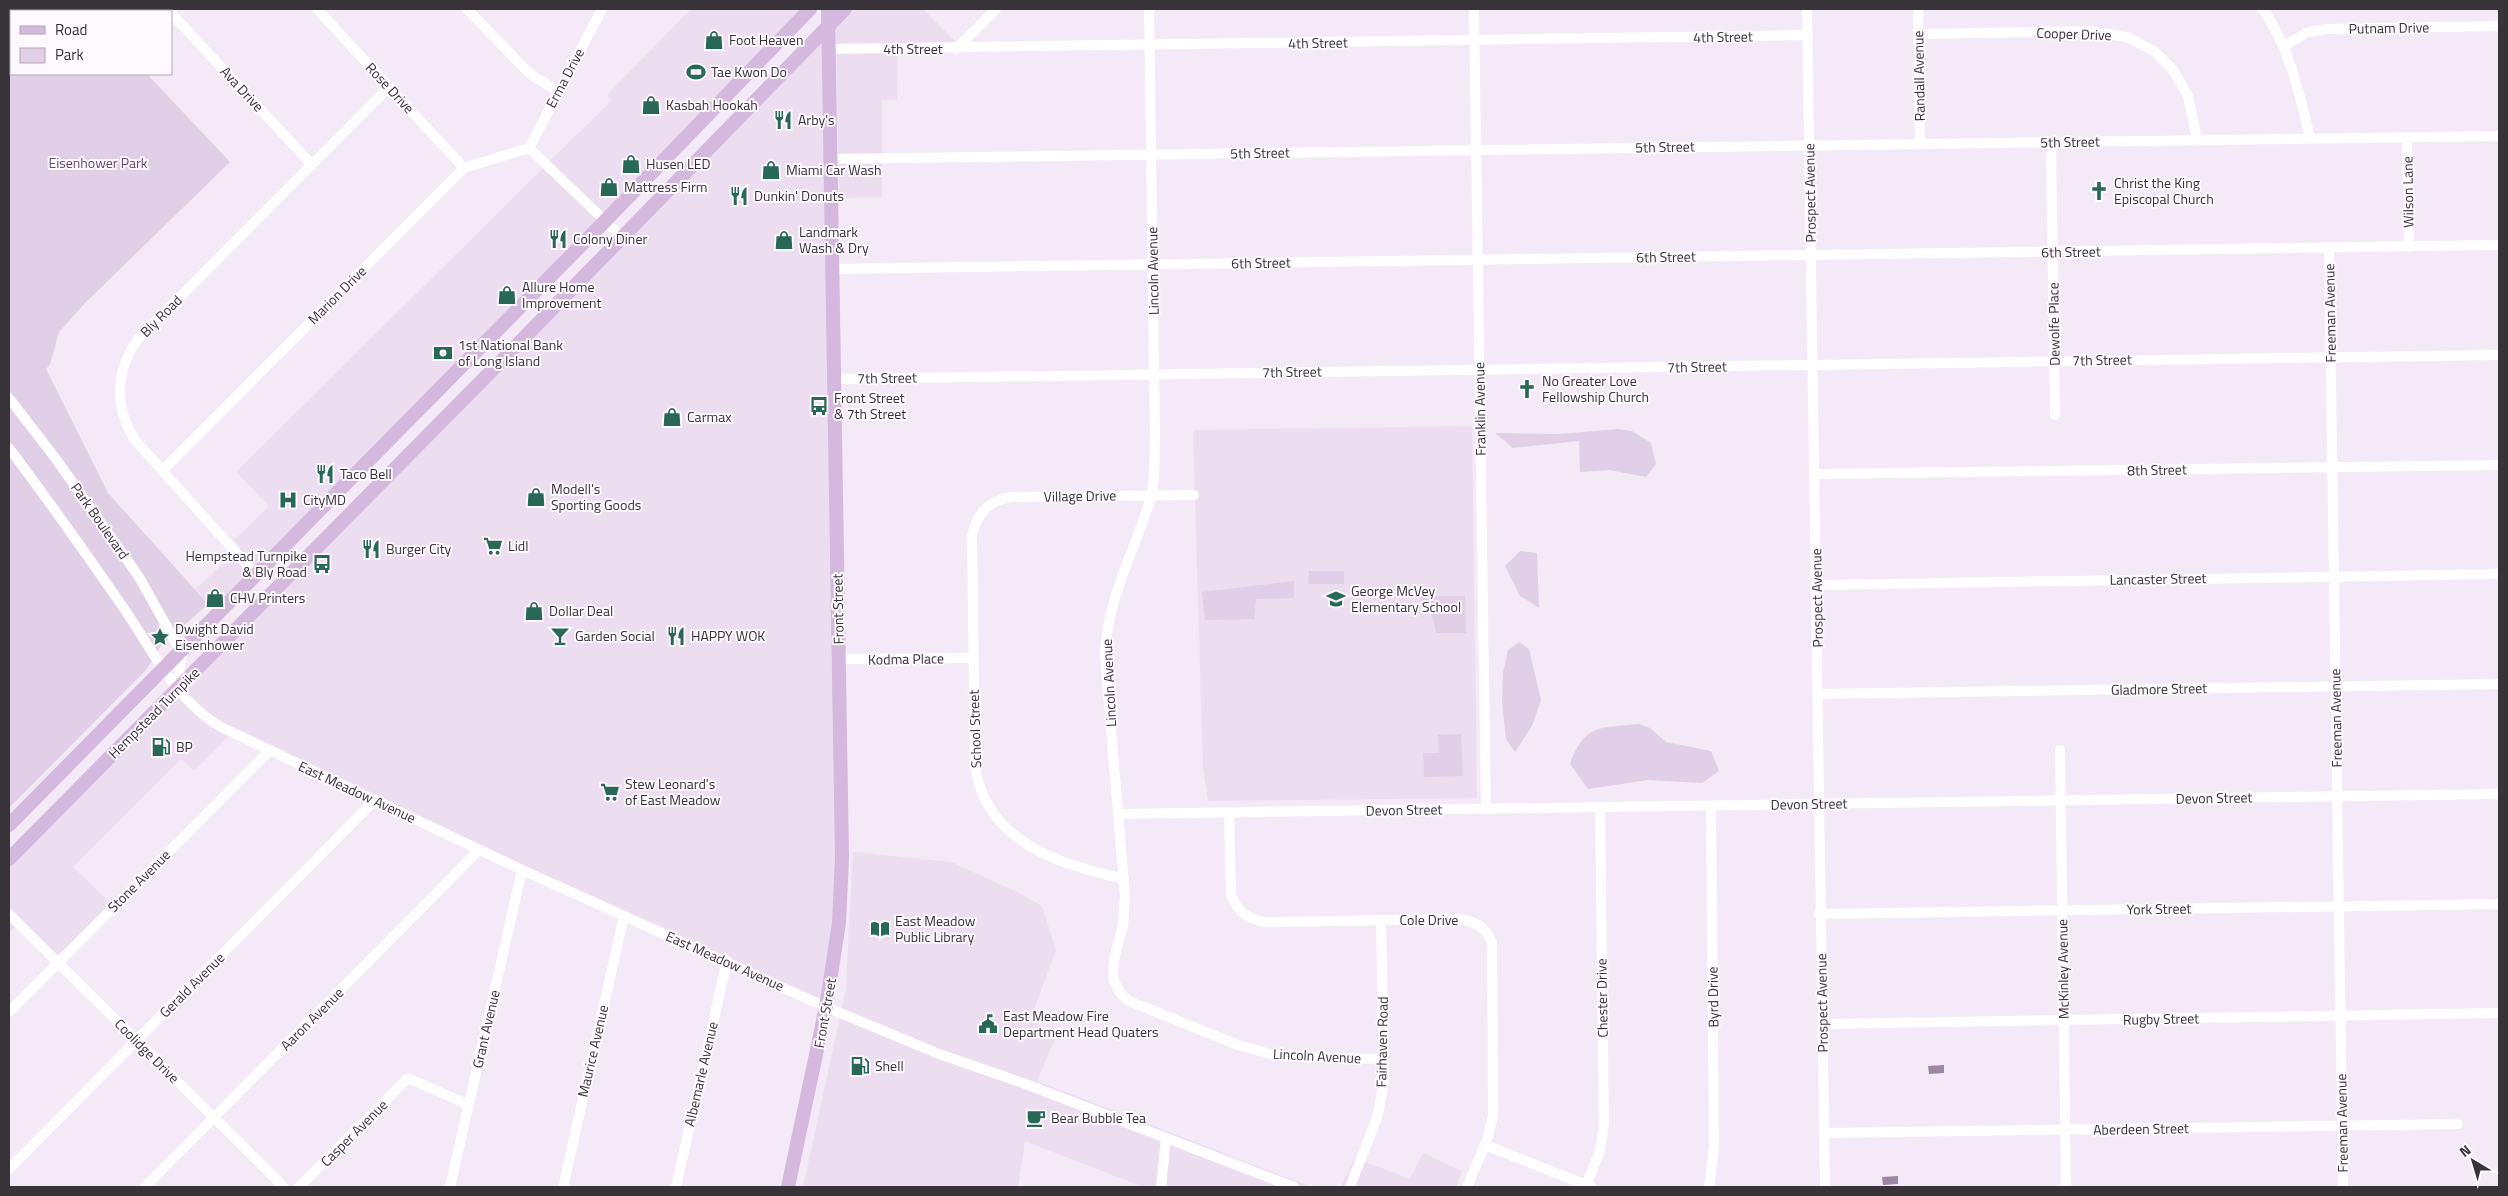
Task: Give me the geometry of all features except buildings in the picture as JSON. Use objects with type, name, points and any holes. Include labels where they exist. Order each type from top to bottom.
[{"type":"main road","name":"Hempstead Turnpike","points":[[9,825],[606,220],[810,9]]},
{"type":"main road","name":"Front Street","points":[[788,1187],[826,1007],[839,923],[842,858],[828,9]]},
{"type":"main road","name":"Hempstead Turnpike","points":[[9,858],[178,690],[844,9]]},
{"type":"street","name":"Rose Drive","points":[[317,9],[464,168]]},
{"type":"street","points":[[466,9],[530,74],[558,91]]},
{"type":"street","name":"Erma Drive","points":[[529,148],[602,9]]},
{"type":"street","points":[[956,48],[996,9]]},
{"type":"street","name":"Lincoln Avenue","points":[[1149,9],[1155,437],[1151,496],[1105,636],[1124,879],[1123,923],[1112,968],[1113,982],[1120,995],[1129,1001],[1238,1045],[1270,1054],[1296,1057],[1384,1059]]},
{"type":"street","name":"Franklin Avenue","points":[[1474,9],[1486,809]]},
{"type":"street","name":"Prospect Avenue","points":[[1807,9],[1825,1187]]},
{"type":"street","name":"Randall Avenue","points":[[1918,9],[1920,144]]},
{"type":"street","points":[[2263,9],[2277,29],[2295,74],[2310,138]]},
{"type":"street","name":"Ava Drive","points":[[172,13],[312,165]]},
{"type":"street","name":"Putnam Drive","points":[[2284,46],[2308,32],[2328,29],[2499,26]]},
{"type":"street","name":"Cooper Drive","points":[[1918,34],[2088,31],[2127,37],[2154,51],[2173,70],[2188,96],[2197,140]]},
{"type":"street","name":"4th Street","points":[[828,50],[1808,36]]},
{"type":"street","name":"Bly Road","points":[[256,575],[135,440],[122,414],[119,393],[120,376],[130,351],[138,340],[389,87]]},
{"type":"street","name":"5th Street","points":[[830,159],[2499,136]]},
{"type":"street","name":"Wilson Lane","points":[[2407,137],[2409,246]]},
{"type":"street","name":"Dewolfe Place","points":[[2051,142],[2055,415]]},
{"type":"street","points":[[529,148],[622,237]]},
{"type":"street","name":"Marion Drive","points":[[162,471],[464,168],[529,148]]},
{"type":"street","name":"6th Street","points":[[833,269],[2499,245]]},
{"type":"street","name":"Freeman Avenue","points":[[2329,248],[2343,1187]]},
{"type":"street","name":"7th Street","points":[[834,379],[2499,356]]},
{"type":"street","name":"Park Boulevard","points":[[9,398],[56,459],[139,577],[181,652]]},
{"type":"street","points":[[9,448],[87,556],[164,668]]},
{"type":"street","name":"8th Street","points":[[1815,474],[2499,465]]},
{"type":"street","name":"Village Drive","points":[[975,522],[984,508],[997,500],[1010,497],[1194,495]]},
{"type":"street","name":"School Street","points":[[975,522],[971,556],[975,767],[983,794],[995,816],[1014,837],[1033,849],[1086,870],[1124,879]]},
{"type":"street","name":"Lancaster Street","points":[[1817,584],[2499,574]]},
{"type":"street","points":[[178,690],[181,652]]},
{"type":"street","name":"Kodma Place","points":[[839,659],[973,658]]},
{"type":"street","name":"East Meadow Avenue","points":[[164,668],[178,690],[211,721],[522,870],[826,1007],[939,1054],[1023,1083],[1166,1138],[1272,1183],[1294,1187]]},
{"type":"street","name":"Gladmore Street","points":[[1818,694],[2499,684]]},
{"type":"street","name":"Stone Avenue","points":[[9,1012],[270,750]]},
{"type":"street","name":"McKinley Avenue","points":[[2060,750],[2066,1187]]},
{"type":"street","name":"Devon Street","points":[[1118,814],[1711,807],[2499,794]]},
{"type":"street","name":"Gerald Avenue","points":[[9,1169],[375,800]]},
{"type":"street","name":"Byrd Drive","points":[[1709,1187],[1714,1147],[1711,807]]},
{"type":"street","name":"Chester Drive","points":[[1590,1186],[1600,1151],[1604,1124],[1600,808]]},
{"type":"street","name":"Cole Drive","points":[[1229,813],[1231,894],[1235,906],[1244,916],[1264,922],[1468,920],[1486,930],[1492,942],[1494,1095],[1492,1127],[1467,1187]]},
{"type":"street","name":"Aaron Avenue","points":[[145,1187],[479,850]]},
{"type":"street","name":"Grant Avenue","points":[[450,1187],[522,870]]},
{"type":"street","name":"York Street","points":[[1820,914],[2499,904]]},
{"type":"street","name":"Coolidge Drive","points":[[9,914],[284,1187]]},
{"type":"street","name":"Maurice Avenue","points":[[563,1187],[624,916]]},
{"type":"street","name":"Fairhaven Road","points":[[1350,1187],[1378,1115],[1384,1079],[1382,920]]},
{"type":"street","name":"Albemarle Avenue","points":[[676,1187],[727,961]]},
{"type":"street","name":"Rugby Street","points":[[1823,1024],[2499,1013]]},
{"type":"street","name":"Casper Avenue","points":[[299,1187],[408,1078],[469,1105]]},
{"type":"street","name":"Aberdeen Street","points":[[1824,1133],[2458,1124]]},
{"type":"street","points":[[1161,1187],[1166,1138]]},
{"type":"street","points":[[1485,1146],[1590,1186]]},
{"type":"shaded area","points":[[691,9],[809,9],[216,612],[196,589],[241,547],[234,540],[269,506],[236,472],[612,100],[607,95]]},
{"type":"shaded area","points":[[856,9],[923,9],[957,43],[898,45],[897,99],[882,100],[882,197],[839,198],[836,29]]},
{"type":"shaded area","points":[[828,26],[842,858],[826,1007],[232,733],[194,771],[181,759],[73,867],[115,908],[58,964],[18,924],[9,933],[9,860]]},
{"type":"shaded area","name":"George McVey Elementary School","points":[[1472,426],[1477,798],[1208,801],[1203,768],[1193,430]]},
{"type":"shaded area","points":[[853,852],[951,862],[1019,893],[1042,906],[1056,950],[1030,1020],[1057,1034],[1037,1081],[1311,1187],[1143,1187],[1025,1141],[1018,1187],[803,1187],[846,989]]},
{"type":"shaded area","points":[[1944,1065],[1944,1073],[1929,1074],[1928,1066]]},
{"type":"shaded area","points":[[1423,1153],[1462,1171],[1456,1187],[1341,1187],[1355,1158],[1410,1179]]},
{"type":"shaded area","points":[[1898,1176],[1898,1184],[1883,1185],[1882,1177]]},
{"type":"green space","name":"Eisenhower Park","points":[[9,9],[89,9],[10,10],[10,75],[148,75],[230,162],[85,303],[59,332],[50,364],[46,369],[108,493],[208,604],[160,647],[147,669],[9,808]]},
{"type":"green space","points":[[1618,429],[1632,431],[1651,443],[1656,464],[1646,477],[1609,470],[1580,472],[1579,441],[1513,448],[1495,433],[1559,434]]},
{"type":"green space","points":[[1520,551],[1537,553],[1539,608],[1520,596],[1505,566]]},
{"type":"green space","points":[[1309,571],[1344,571],[1344,584],[1308,584]]},
{"type":"green space","points":[[1294,581],[1294,598],[1256,599],[1254,619],[1205,620],[1202,592]]},
{"type":"green space","points":[[1418,596],[1465,596],[1466,633],[1436,633],[1433,617]]},
{"type":"green space","points":[[1519,642],[1529,649],[1541,700],[1532,726],[1515,752],[1506,739],[1502,702],[1503,673],[1508,650]]},
{"type":"green space","points":[[1639,724],[1650,728],[1666,742],[1711,751],[1719,771],[1702,783],[1648,780],[1588,789],[1570,764],[1582,741],[1588,734],[1596,730]]},
{"type":"green space","points":[[1461,734],[1463,776],[1424,777],[1423,753],[1439,753],[1438,735]]},
{"type":"place","name":"Foot Heaven","points":[[714,40]]},
{"type":"place","name":"Tae Kwon Do","points":[[696,72]]},
{"type":"place","name":"Kasbah Hookah","points":[[651,105]]},
{"type":"place","name":"Arby's","points":[[783,120]]},
{"type":"place","name":"Husen LED","points":[[631,164]]},
{"type":"place","name":"Miami Car Wash","points":[[771,170]]},
{"type":"place","name":"Mattress Firm","points":[[609,187]]},
{"type":"place","name":"Christ the King Episcopal Church","points":[[2099,191]]},
{"type":"place","name":"Dunkin' Donuts","points":[[739,196]]},
{"type":"place","name":"Colony Diner","points":[[558,239]]},
{"type":"place","name":"Landmark Wash & Dry","points":[[784,240]]},
{"type":"place","name":"Allure Home Improvement","points":[[507,295]]},
{"type":"place","name":"1st National Bank of Long Island","points":[[443,353]]},
{"type":"place","name":"No Greater Love Fellowship Church","points":[[1527,389]]},
{"type":"place","name":"Front Street & 7th Street","points":[[819,406]]},
{"type":"place","name":"Carmax","points":[[672,417]]},
{"type":"place","name":"Taco Bell","points":[[325,474]]},
{"type":"place","name":"Modell's Sporting Goods","points":[[536,497]]},
{"type":"place","name":"CityMD","points":[[288,500]]},
{"type":"place","name":"Lidl","points":[[493,546]]},
{"type":"place","name":"Burger City","points":[[371,549]]},
{"type":"place","name":"Hempstead Turnpike & Bly Road","points":[[322,564]]},
{"type":"place","name":"CHV Printers","points":[[215,598]]},
{"type":"place","name":"George McVey Elementary School","points":[[1336,599]]},
{"type":"place","name":"Dollar Deal","points":[[534,611]]},
{"type":"place","name":"Garden Social","points":[[560,636]]},
{"type":"place","name":"HAPPY WOK","points":[[676,636]]},
{"type":"place","name":"Dwight David Eisenhower","points":[[160,637]]},
{"type":"place","name":"BP","points":[[161,747]]},
{"type":"place","name":"Stew Leonard's of East Meadow","points":[[610,792]]},
{"type":"place","name":"East Meadow Public Library","points":[[880,929]]},
{"type":"place","name":"East Meadow Fire Department Head Quaters","points":[[988,1024]]},
{"type":"place","name":"Shell","points":[[860,1066]]},
{"type":"place","name":"Bear Bubble Tea","points":[[1036,1118]]}]
